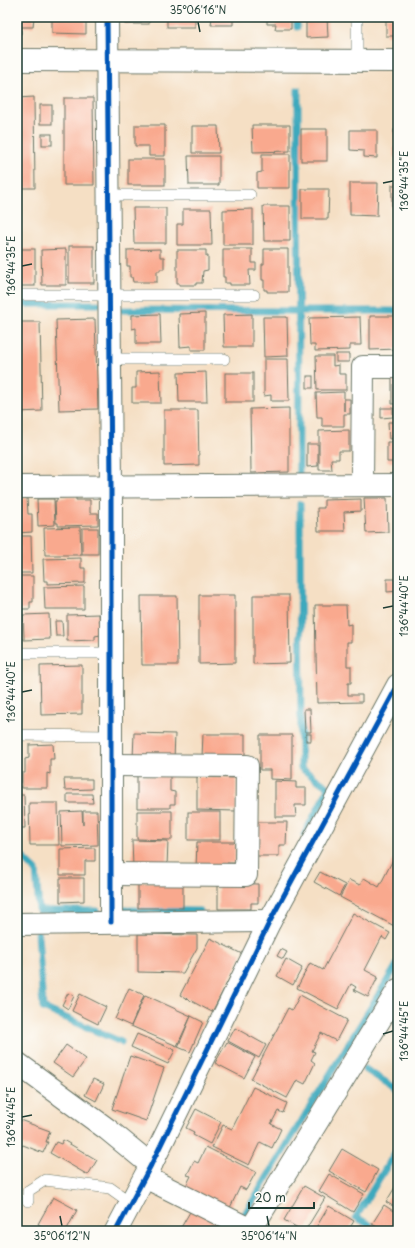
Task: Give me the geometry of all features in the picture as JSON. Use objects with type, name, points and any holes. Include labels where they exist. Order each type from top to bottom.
[{"type":"street","points":[[107,17],[111,486],[111,922]]},
{"type":"street","points":[[17,60],[398,61]]},
{"type":"street","points":[[362,485],[363,367],[398,367]]},
{"type":"street","points":[[17,487],[398,485]]},
{"type":"street","points":[[116,1231],[148,1171],[270,921],[398,685]]},
{"type":"street","points":[[111,765],[247,766],[246,875],[111,874]]},
{"type":"street","points":[[17,924],[270,921]]},
{"type":"street","points":[[17,1062],[107,1129],[148,1171],[246,1228],[398,991]]},
{"type":"lane","points":[[357,17],[357,61]]},
{"type":"lane","points":[[108,195],[250,195]]},
{"type":"lane","points":[[17,295],[254,295]]},
{"type":"lane","points":[[110,359],[224,359]]},
{"type":"lane","points":[[17,653],[111,653]]},
{"type":"lane","points":[[17,735],[111,736]]},
{"type":"lane","points":[[28,1201],[28,1191],[46,1180],[110,1188],[131,1203]]},
{"type":"building","points":[[17,17],[34,17],[33,27],[21,27],[21,34],[17,34]]},
{"type":"building","points":[[52,17],[77,17],[76,18],[86,19],[86,34],[52,33]]},
{"type":"building","points":[[125,17],[149,17],[149,24],[125,24]]},
{"type":"building","points":[[167,17],[195,17],[195,27],[167,27]]},
{"type":"building","points":[[212,17],[233,17],[233,25],[211,25]]},
{"type":"building","points":[[267,17],[291,17],[291,29],[275,29],[276,24],[267,24]]},
{"type":"building","points":[[306,17],[327,17],[328,37],[306,38]]},
{"type":"building","points":[[386,17],[398,17],[398,36],[386,36]]},
{"type":"building","points":[[34,97],[35,188],[17,188],[17,98]]},
{"type":"building","points":[[64,98],[93,98],[94,185],[64,185]]},
{"type":"building","points":[[40,105],[52,105],[52,124],[40,124]]},
{"type":"building","points":[[135,125],[165,125],[165,156],[149,156],[149,146],[135,146]]},
{"type":"building","points":[[252,125],[290,125],[290,151],[253,152]]},
{"type":"building","points":[[192,126],[218,126],[219,153],[192,153]]},
{"type":"building","points":[[301,129],[327,129],[327,161],[301,161]]},
{"type":"building","points":[[350,130],[377,130],[377,158],[364,157],[364,151],[350,150]]},
{"type":"building","points":[[394,130],[398,130],[398,157],[394,157]]},
{"type":"building","points":[[42,134],[52,134],[52,145],[42,145]]},
{"type":"building","points":[[262,154],[290,154],[290,188],[257,188],[257,173],[262,172]]},
{"type":"building","points":[[188,156],[219,156],[219,185],[189,185]]},
{"type":"building","points":[[128,159],[165,159],[165,185],[128,185]]},
{"type":"building","points":[[350,183],[378,183],[377,216],[350,215]]},
{"type":"building","points":[[392,185],[398,185],[398,216],[392,216]]},
{"type":"building","points":[[302,189],[329,189],[328,219],[302,219]]},
{"type":"building","points":[[263,206],[290,206],[290,241],[264,241]]},
{"type":"building","points":[[133,208],[166,208],[166,243],[134,243]]},
{"type":"building","points":[[183,209],[211,209],[212,245],[177,245],[177,224],[183,224]]},
{"type":"building","points":[[253,209],[253,245],[223,245],[223,210]]},
{"type":"building","points":[[69,246],[94,246],[94,283],[69,283]]},
{"type":"building","points":[[17,249],[35,249],[35,286],[17,286]]},
{"type":"building","points":[[66,249],[66,285],[42,285],[41,250]]},
{"type":"building","points":[[160,249],[160,257],[164,257],[164,269],[157,271],[157,282],[133,282],[132,277],[130,277],[130,266],[127,266],[127,250]]},
{"type":"building","points":[[223,249],[252,249],[252,263],[256,263],[256,270],[249,270],[250,285],[230,285],[230,283],[225,283],[225,277],[223,277]]},
{"type":"building","points":[[264,249],[288,249],[288,292],[267,292],[267,290],[264,290],[264,280],[262,280],[262,264],[264,264]]},
{"type":"building","points":[[177,250],[206,250],[206,256],[208,256],[208,270],[203,271],[202,283],[196,283],[196,285],[179,285],[179,283],[177,283]]},
{"type":"building","points":[[205,313],[205,350],[191,350],[191,346],[180,347],[179,314]]},
{"type":"building","points":[[160,314],[161,344],[136,344],[136,328],[132,329],[132,315]]},
{"type":"building","points":[[252,314],[252,347],[224,347],[223,315]]},
{"type":"building","points":[[370,316],[397,316],[398,349],[370,350]]},
{"type":"building","points":[[263,317],[287,317],[288,356],[264,357]]},
{"type":"building","points":[[360,317],[361,345],[350,345],[350,350],[315,351],[315,345],[310,345],[309,318]]},
{"type":"building","points":[[95,319],[98,409],[59,410],[56,320]]},
{"type":"building","points":[[17,322],[40,322],[42,411],[17,412]]},
{"type":"building","points":[[336,354],[349,354],[349,362],[336,362]]},
{"type":"building","points":[[316,356],[333,356],[333,366],[339,365],[339,374],[346,374],[346,390],[317,390]]},
{"type":"building","points":[[264,359],[288,359],[289,401],[271,401],[271,395],[264,396]]},
{"type":"building","points":[[160,371],[161,403],[132,403],[132,388],[136,388],[136,372]]},
{"type":"building","points":[[206,372],[207,402],[179,402],[178,373]]},
{"type":"building","points":[[225,373],[253,373],[253,402],[225,402]]},
{"type":"building","points":[[307,376],[313,376],[313,388],[307,388]]},
{"type":"building","points":[[398,376],[398,404],[392,404],[392,377]]},
{"type":"building","points":[[344,392],[344,399],[350,399],[350,414],[344,414],[344,426],[322,426],[322,417],[317,417],[316,393]]},
{"type":"building","points":[[289,408],[289,472],[251,473],[250,409]]},
{"type":"building","points":[[381,408],[393,408],[393,417],[381,418]]},
{"type":"building","points":[[394,408],[398,408],[398,438],[389,439],[388,422],[395,422]]},
{"type":"building","points":[[164,410],[198,410],[199,465],[164,466]]},
{"type":"building","points":[[349,430],[349,451],[339,451],[339,459],[331,459],[332,470],[319,470],[319,431]]},
{"type":"building","points":[[387,442],[398,442],[398,471],[395,471],[394,462],[387,462]]},
{"type":"building","points":[[307,444],[318,444],[318,466],[307,467]]},
{"type":"building","points":[[76,497],[76,500],[90,500],[90,513],[98,513],[98,525],[58,526],[58,523],[56,523],[55,501],[57,501],[57,498]]},
{"type":"building","points":[[27,498],[28,514],[32,514],[32,532],[17,533],[17,499]]},
{"type":"building","points":[[364,498],[387,498],[388,532],[366,533]]},
{"type":"building","points":[[37,499],[54,499],[55,525],[38,526]]},
{"type":"building","points":[[361,499],[361,511],[344,512],[345,531],[318,531],[317,508],[324,508],[324,500]]},
{"type":"building","points":[[80,527],[81,555],[45,555],[44,528]]},
{"type":"building","points":[[82,528],[98,528],[98,554],[82,554]]},
{"type":"building","points":[[17,536],[31,536],[32,573],[17,573]]},
{"type":"building","points":[[81,558],[81,568],[85,568],[85,583],[47,584],[47,581],[44,581],[43,559]]},
{"type":"building","points":[[17,576],[33,576],[33,602],[30,602],[30,609],[17,609]]},
{"type":"building","points":[[387,579],[398,579],[398,591],[387,592]]},
{"type":"building","points":[[84,586],[84,609],[45,609],[44,587]]},
{"type":"building","points":[[199,595],[235,595],[235,663],[199,664]]},
{"type":"building","points":[[253,595],[289,595],[290,663],[253,664]]},
{"type":"building","points":[[141,596],[177,596],[178,665],[142,665]]},
{"type":"building","points":[[315,605],[346,605],[347,625],[351,624],[351,642],[347,642],[347,666],[351,666],[351,683],[348,683],[348,695],[362,695],[362,702],[317,703]]},
{"type":"building","points":[[49,614],[50,639],[24,640],[23,615]]},
{"type":"building","points":[[99,614],[100,635],[95,636],[95,640],[67,641],[67,615]]},
{"type":"building","points":[[55,621],[62,621],[63,636],[56,636]]},
{"type":"building","points":[[82,665],[82,714],[41,715],[40,666]]},
{"type":"building","points":[[304,709],[310,709],[311,732],[305,732]]},
{"type":"building","points":[[134,733],[175,734],[174,759],[133,759]]},
{"type":"building","points":[[203,734],[245,734],[245,758],[202,757]]},
{"type":"building","points":[[306,734],[311,734],[311,741],[306,741]]},
{"type":"building","points":[[260,735],[292,735],[292,780],[270,779],[270,770],[260,770]]},
{"type":"building","points":[[53,744],[54,759],[50,759],[50,774],[47,773],[47,788],[22,788],[22,773],[25,773],[25,759],[29,758],[29,745]]},
{"type":"building","points":[[137,775],[170,776],[170,791],[175,792],[175,804],[170,804],[170,808],[137,808]]},
{"type":"building","points":[[197,777],[236,778],[236,811],[197,810]]},
{"type":"building","points":[[64,779],[92,779],[92,789],[65,790]]},
{"type":"building","points":[[275,781],[296,782],[296,788],[306,788],[306,805],[295,805],[296,817],[275,817]]},
{"type":"building","points":[[67,794],[92,794],[93,803],[67,803]]},
{"type":"building","points":[[17,795],[24,795],[25,828],[17,828]]},
{"type":"building","points":[[29,803],[58,803],[59,845],[30,845]]},
{"type":"building","points":[[82,811],[83,825],[83,811],[97,811],[98,845],[62,846],[61,812]]},
{"type":"building","points":[[137,811],[172,811],[172,840],[137,839]]},
{"type":"building","points":[[188,812],[220,812],[220,840],[188,840]]},
{"type":"building","points":[[256,822],[287,822],[286,845],[279,845],[279,856],[257,856]]},
{"type":"building","points":[[132,840],[168,841],[167,867],[133,867]]},
{"type":"building","points":[[197,842],[235,842],[235,863],[227,863],[227,868],[196,868]]},
{"type":"building","points":[[95,848],[95,861],[85,861],[85,875],[60,875],[60,849]]},
{"type":"building","points":[[398,850],[398,928],[340,897],[349,880],[360,885],[364,878],[379,887]]},
{"type":"building","points":[[320,872],[345,885],[339,896],[314,882]]},
{"type":"building","points":[[60,878],[84,878],[84,901],[60,902]]},
{"type":"building","points":[[138,882],[183,882],[183,908],[138,908]]},
{"type":"building","points":[[218,883],[258,884],[258,903],[251,903],[251,909],[218,909]]},
{"type":"building","points":[[353,913],[390,933],[386,940],[382,937],[365,970],[378,977],[368,997],[354,990],[356,987],[351,984],[338,1009],[297,988],[310,963],[323,970]]},
{"type":"building","points":[[138,934],[197,935],[197,948],[183,973],[138,972]]},
{"type":"building","points":[[210,938],[242,954],[212,1012],[180,995]]},
{"type":"building","points":[[281,949],[287,952],[283,959],[277,956]]},
{"type":"building","points":[[286,959],[302,968],[293,985],[277,976]]},
{"type":"building","points":[[129,988],[144,995],[131,1026],[115,1019]]},
{"type":"building","points":[[68,993],[74,996],[68,1009],[62,1005]]},
{"type":"building","points":[[80,994],[106,1007],[98,1024],[72,1011]]},
{"type":"building","points":[[145,995],[191,1016],[177,1046],[131,1026]]},
{"type":"building","points":[[300,995],[347,1020],[336,1041],[321,1033],[312,1051],[315,1052],[311,1060],[315,1063],[305,1084],[297,1080],[287,1098],[251,1079],[288,1008],[292,1010]]},
{"type":"building","points":[[191,1016],[203,1022],[190,1052],[178,1047]]},
{"type":"building","points":[[235,1028],[266,1045],[259,1058],[228,1041]]},
{"type":"building","points":[[137,1034],[175,1050],[168,1064],[131,1047]]},
{"type":"building","points":[[227,1042],[255,1057],[244,1078],[215,1063]]},
{"type":"building","points":[[66,1045],[86,1059],[73,1077],[53,1063]]},
{"type":"building","points":[[130,1056],[164,1068],[146,1121],[112,1109]]},
{"type":"building","points":[[93,1079],[104,1084],[96,1101],[85,1095]]},
{"type":"building","points":[[253,1087],[287,1103],[283,1113],[278,1111],[271,1124],[281,1129],[272,1148],[260,1142],[249,1165],[212,1147],[223,1125],[232,1129]]},
{"type":"building","points":[[196,1109],[221,1122],[210,1144],[193,1135],[194,1132],[186,1128]]},
{"type":"building","points":[[17,1119],[50,1131],[46,1142],[48,1142],[43,1153],[17,1144]]},
{"type":"building","points":[[63,1140],[97,1160],[88,1175],[50,1153],[56,1142],[61,1144]]},
{"type":"building","points":[[206,1147],[256,1172],[246,1190],[240,1187],[227,1214],[183,1192],[191,1176],[187,1175],[194,1161],[198,1163]]},
{"type":"building","points":[[342,1149],[378,1170],[366,1192],[329,1171]]},
{"type":"building","points":[[329,1174],[364,1194],[353,1212],[319,1191]]},
{"type":"building","points":[[398,1184],[398,1209],[386,1202]]},
{"type":"building","points":[[304,1186],[325,1198],[305,1231],[303,1231],[284,1220]]},
{"type":"building","points":[[53,1197],[77,1210],[66,1231],[51,1231],[38,1224]]},
{"type":"building","points":[[194,1205],[224,1222],[220,1231],[179,1231]]},
{"type":"building","points":[[384,1205],[398,1214],[398,1231],[384,1231],[372,1224]]},
{"type":"building","points":[[329,1206],[354,1221],[348,1231],[314,1231]]},
{"type":"building","points":[[361,1225],[371,1231],[358,1231]]},
{"type":"building","points":[[23,1226],[32,1231],[21,1231]]},
{"type":"waterway","points":[[297,17],[297,27]]},
{"type":"waterway","points":[[298,90],[299,474]]},
{"type":"waterway","points":[[17,304],[98,304]]},
{"type":"waterway","points":[[122,310],[398,311]]},
{"type":"waterway","points":[[300,504],[301,768],[329,788],[304,835]]},
{"type":"waterway","points":[[17,852],[36,870],[39,911],[97,911]]},
{"type":"waterway","points":[[122,910],[200,911]]},
{"type":"waterway","points":[[38,934],[43,1008],[121,1042]]},
{"type":"waterway","points":[[240,1222],[398,963]]},
{"type":"waterway","points":[[365,1069],[398,1090]]},
{"type":"waterway","points":[[380,1231],[356,1217],[398,1148]]},
{"type":"cycle path","points":[[107,17],[111,486],[111,922]]},
{"type":"cycle path","points":[[116,1231],[151,1165],[270,921],[398,685]]}]
